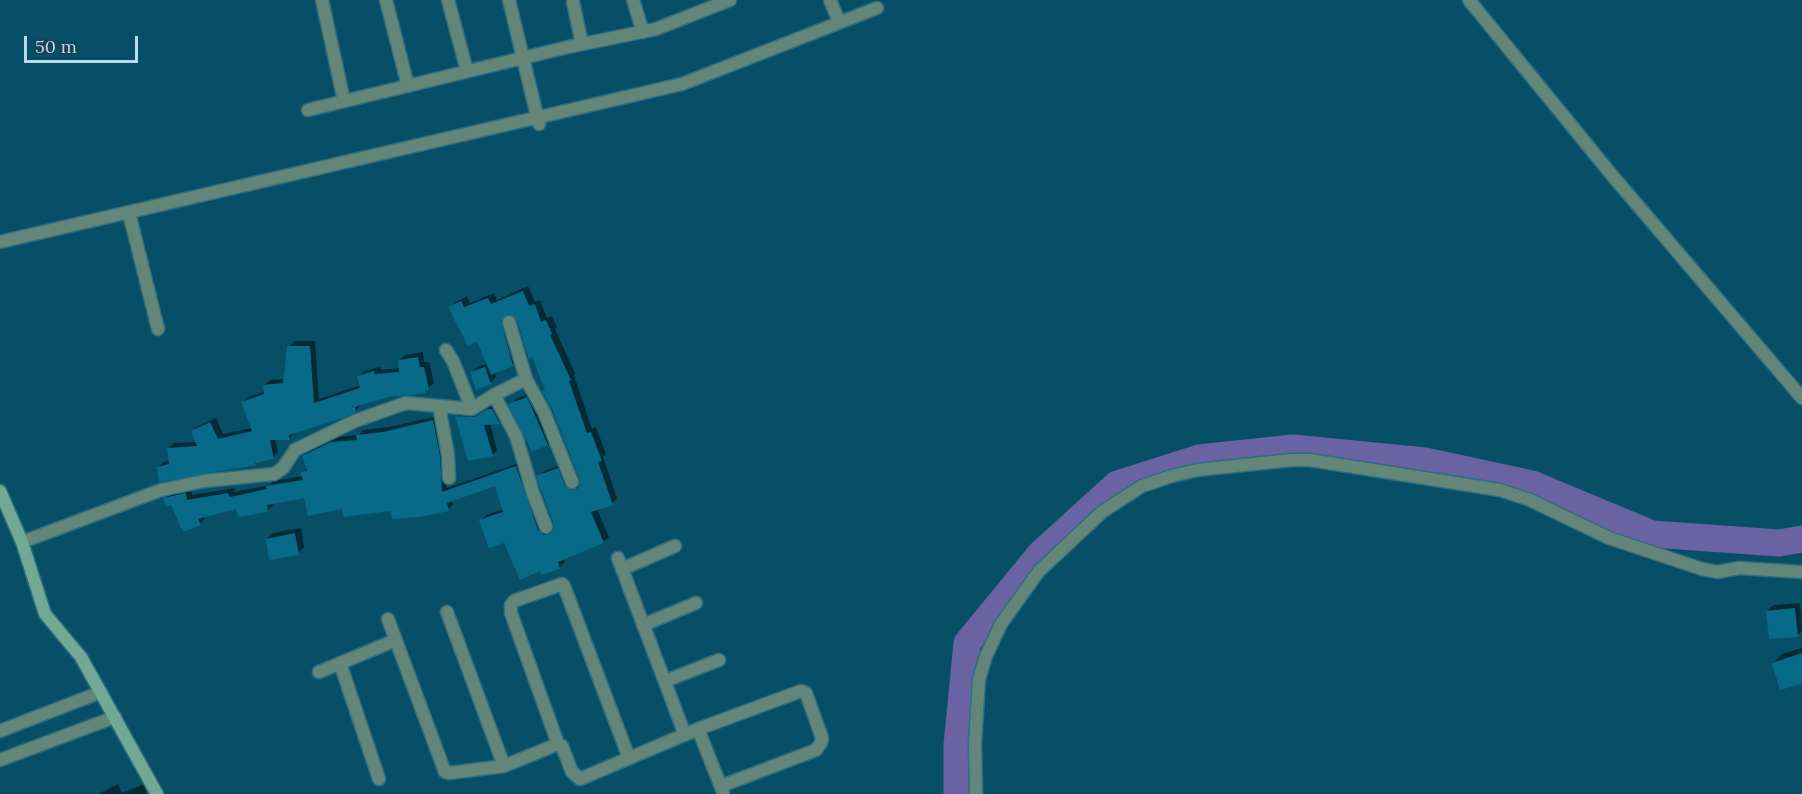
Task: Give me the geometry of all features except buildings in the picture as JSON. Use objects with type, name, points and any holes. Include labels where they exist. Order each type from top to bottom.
[{"type":"street","points":[[322,0],[344,101]]},
{"type":"street","points":[[386,0],[408,86]]},
{"type":"street","points":[[448,0],[467,71]]},
{"type":"street","points":[[509,0],[538,122]]},
{"type":"street","points":[[633,0],[643,32]]},
{"type":"street","points":[[308,110],[582,44],[656,29],[704,5],[730,0]]},
{"type":"street","points":[[830,0],[839,22]]},
{"type":"street","points":[[1468,0],[1611,174],[1802,398]]},
{"type":"street","points":[[573,2],[582,44]]},
{"type":"street","points":[[0,242],[538,122],[682,84],[877,9]]},
{"type":"street","points":[[129,213],[158,329]]},
{"type":"street","points":[[509,322],[526,379],[544,412],[572,482]]},
{"type":"street","points":[[446,350],[453,361],[472,409]]},
{"type":"street","points":[[22,542],[161,490],[204,481],[274,474],[283,468],[295,450],[355,421],[406,403],[472,409],[526,379]]},
{"type":"street","points":[[494,395],[516,436],[546,527]]},
{"type":"street","points":[[439,406],[448,455],[449,478]]},
{"type":"street","points":[[976,794],[975,743],[979,680],[986,656],[1001,624],[1039,571],[1102,512],[1142,486],[1172,476],[1221,467],[1310,460],[1500,490],[1530,500],[1609,538],[1702,570],[1717,572],[1739,568],[1802,572]]},
{"type":"street","points":[[0,491],[22,542],[45,614],[81,657],[157,794]]},
{"type":"street","points":[[675,546],[620,564],[685,735]]},
{"type":"street","points":[[629,758],[562,584],[514,601],[510,605],[511,613],[558,744],[562,746],[572,772],[580,779],[698,729],[801,691],[806,693],[822,743],[816,750],[722,790],[698,729]]},
{"type":"street","points":[[643,625],[696,603]]},
{"type":"street","points":[[447,612],[504,766]]},
{"type":"street","points":[[388,619],[445,771],[449,773],[504,766],[558,744]]},
{"type":"street","points":[[319,672],[396,640]]},
{"type":"street","points":[[665,681],[719,660]]},
{"type":"street","points":[[340,663],[379,779]]},
{"type":"street","points":[[0,731],[101,692]]},
{"type":"street","points":[[0,760],[114,717]]},
{"type":"waterway","points":[[957,794],[957,745],[967,643],[1040,554],[1117,484],[1199,458],[1293,448],[1425,461],[1532,484],[1652,534],[1779,543],[1802,539]]}]
